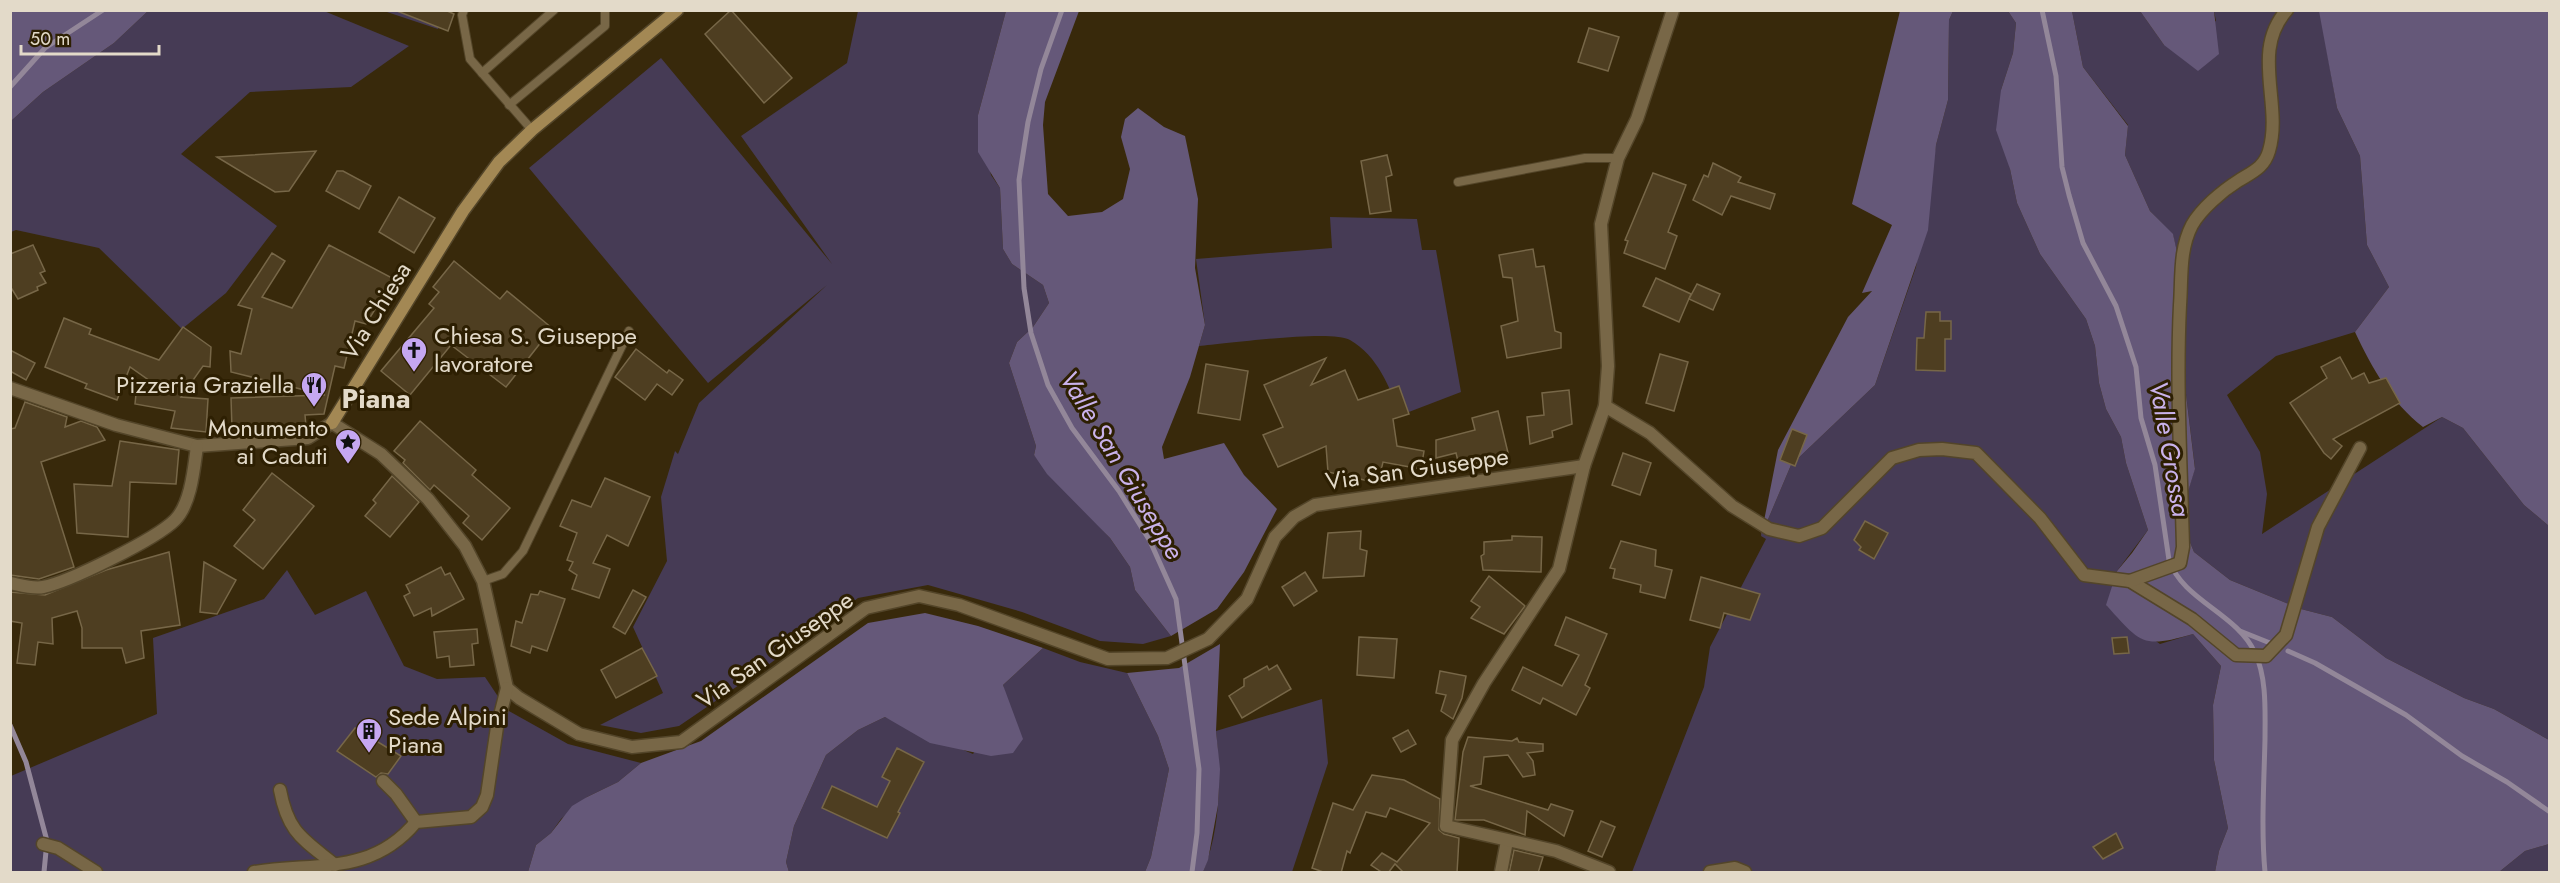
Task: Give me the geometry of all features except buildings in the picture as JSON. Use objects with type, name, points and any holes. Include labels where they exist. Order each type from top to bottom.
[{"type":"street","name":"Via Chiesa","points":[[10,388],[116,426],[197,446],[308,438],[332,423],[463,211],[499,162],[532,130],[677,10]]},
{"type":"street","points":[[1609,873],[1556,851],[1446,826],[1452,740],[1484,683],[1559,569],[1584,466],[1605,406],[1608,366],[1601,224],[1618,158],[1637,119],[1673,10]]},
{"type":"street","points":[[2130,581],[2180,563],[2183,547],[2178,393],[2182,249],[2193,224],[2211,203],[2237,182],[2258,171],[2269,151],[2272,122],[2269,52],[2272,29],[2287,10]]},
{"type":"street","points":[[1605,406],[1650,433],[1732,506],[1769,530],[1799,536],[1822,528],[1892,458],[1919,450],[1942,449],[1976,453],[2040,518],[2084,575],[2130,581],[2192,619],[2236,655],[2266,656],[2286,635],[2318,527],[2360,448]]},
{"type":"street","points":[[254,873],[360,861],[391,846],[416,822],[471,817],[482,807],[487,795],[497,726],[507,687],[483,581],[465,546],[428,499],[381,454],[332,423]]},
{"type":"street","points":[[10,583],[41,587],[82,573],[176,520],[191,487],[197,446]]},
{"type":"street","name":"Via San Giuseppe","points":[[507,687],[519,698],[579,734],[632,747],[681,742],[866,608],[919,596],[959,605],[1108,659],[1167,658],[1208,639],[1247,599],[1275,537],[1294,517],[1315,505],[1584,466]]},
{"type":"street","points":[[382,781],[396,794],[416,822]]},
{"type":"street","points":[[280,790],[288,822],[313,849],[334,865]]},
{"type":"street","points":[[1501,873],[1507,841]]},
{"type":"street","points":[[44,844],[58,848],[96,873]]},
{"type":"street","points":[[1710,873],[1735,868],[1745,873]]},
{"type":"lane","points":[[464,10],[462,15],[470,59],[532,130]]},
{"type":"lane","points":[[482,73],[554,10]]},
{"type":"lane","points":[[509,105],[605,26],[605,10]]},
{"type":"lane","points":[[1458,182],[1585,158],[1618,158]]},
{"type":"lane","points":[[483,581],[502,574],[523,551],[629,331]]},
{"type":"shaded area","points":[[11,10],[148,11],[114,43],[43,92],[11,121]]},
{"type":"shaded area","points":[[148,11],[324,11],[409,46],[351,87],[250,92],[181,154],[277,226],[226,293],[182,329],[99,248],[16,230],[11,232],[11,121],[43,92],[114,43]]},
{"type":"shaded area","points":[[384,11],[446,11],[438,29]]},
{"type":"shaded area","points":[[858,11],[1006,11],[978,115],[991,175],[1000,188],[1003,249],[1012,264],[1043,285],[1049,303],[1033,327],[1017,342],[1009,363],[1036,446],[1034,455],[1110,538],[1130,567],[1135,590],[1171,636],[1143,644],[1100,641],[1022,612],[928,585],[858,598],[764,668],[679,726],[641,733],[600,725],[663,693],[633,627],[667,561],[661,497],[675,451],[678,454],[699,403],[827,285],[708,383],[529,168],[661,58],[832,264],[741,136],[847,63]]},
{"type":"shaded area","points":[[1006,11],[1079,11],[1045,102],[1043,125],[1048,194],[1068,216],[1102,212],[1123,199],[1130,169],[1121,137],[1125,119],[1138,108],[1164,127],[1185,136],[1198,199],[1195,268],[1205,325],[1190,377],[1162,447],[1164,459],[1224,443],[1244,475],[1277,509],[1244,572],[1217,609],[1171,636],[1135,590],[1130,567],[1110,538],[1047,474],[1034,455],[1036,446],[1009,363],[1017,342],[1033,327],[1049,303],[1043,285],[1012,264],[1003,249],[1000,188],[978,152],[978,115]]},
{"type":"shaded area","points":[[1900,11],[1953,11],[1949,20],[1948,100],[1936,145],[1928,230],[1875,385],[1791,465],[1761,536],[1778,450],[1848,317],[1872,291],[1862,293],[1892,225],[1852,204]]},
{"type":"shaded area","points":[[1953,11],[2008,11],[2016,23],[2013,53],[2001,90],[2010,169],[2017,203],[2040,254],[2086,319],[2095,346],[2099,383],[2106,409],[2121,437],[2126,463],[2148,530],[2117,571],[2107,606],[2160,644],[2193,634],[2221,666],[2213,705],[2214,760],[2228,828],[2219,851],[2215,872],[1632,872],[1704,687],[1710,647],[1766,539],[1761,536],[1791,465],[1875,385],[1916,267],[1936,145],[1948,100],[1949,20]]},
{"type":"shaded area","points":[[2008,11],[2072,11],[2083,67],[2128,126],[2125,155],[2150,211],[2173,234],[2185,287],[2186,323],[2181,353],[2195,469],[2180,518],[2194,552],[2230,580],[2301,609],[2332,617],[2386,658],[2464,698],[2494,709],[2549,740],[2549,844],[2525,851],[2499,872],[2215,872],[2219,851],[2228,828],[2214,760],[2213,705],[2221,666],[2193,634],[2162,641],[2143,639],[2127,628],[2106,605],[2117,571],[2148,530],[2126,463],[2121,437],[2106,409],[2099,383],[2095,346],[2086,319],[2040,254],[2017,203],[2010,169],[1996,130],[2001,90],[2013,53],[2016,23]]},
{"type":"shaded area","points":[[2072,11],[2140,11],[2164,45],[2216,21],[2214,11],[2320,11],[2337,108],[2360,156],[2367,245],[2389,287],[2355,332],[2276,356],[2227,395],[2260,452],[2267,494],[2262,534],[2442,417],[2463,428],[2524,505],[2549,526],[2549,740],[2494,709],[2464,698],[2386,658],[2332,617],[2301,609],[2230,580],[2194,552],[2180,518],[2195,468],[2181,353],[2185,287],[2173,235],[2150,211],[2125,155],[2128,125],[2083,67]]},
{"type":"shaded area","points":[[2140,11],[2214,11],[2219,54],[2198,71],[2164,45]]},
{"type":"shaded area","points":[[2319,11],[2549,11],[2549,526],[2524,505],[2463,428],[2442,417],[2423,427],[2401,407],[2383,384],[2355,332],[2389,287],[2367,245],[2360,156],[2337,108]]},
{"type":"shaded area","points":[[1330,217],[1417,219],[1422,250],[1436,250],[1461,392],[1401,415],[1375,363],[1360,347],[1350,340],[1339,337],[1254,340],[1199,346],[1205,325],[1196,259],[1332,248]]},
{"type":"shaded area","points":[[287,570],[315,615],[366,591],[404,666],[437,679],[485,677],[507,710],[568,744],[641,763],[618,782],[587,797],[561,819],[551,833],[536,845],[528,872],[11,872],[11,776],[157,714],[153,638],[264,599]]},
{"type":"shaded area","points":[[925,613],[978,626],[1043,648],[1003,685],[1023,739],[1013,753],[991,756],[930,743],[885,717],[858,730],[826,755],[794,826],[786,862],[789,872],[528,872],[536,845],[551,833],[572,806],[618,782],[641,763],[701,741],[868,623]]},
{"type":"shaded area","points":[[1220,644],[1216,731],[1220,769],[1218,805],[1208,860],[1203,872],[1145,872],[1151,857],[1169,769],[1158,736],[1127,673],[1179,668]]},
{"type":"shaded area","points":[[1043,648],[1080,662],[1127,673],[1158,736],[1169,769],[1151,857],[1145,872],[789,872],[786,862],[794,826],[826,755],[858,730],[885,717],[973,754],[1008,705],[1003,685]]},
{"type":"shaded area","points":[[1322,699],[1328,763],[1292,872],[1203,872],[1213,838],[1218,803],[1219,767],[1216,731]]},
{"type":"shaded area","points":[[2549,844],[2549,872],[2499,872],[2525,851]]},
{"type":"waterway","points":[[10,87],[45,48],[103,10]]},
{"type":"waterway","name":"Valle San Giuseppe","points":[[1062,10],[1041,69],[1028,122],[1019,180],[1024,288],[1031,333],[1048,385],[1072,428],[1119,491],[1150,541],[1176,599],[1199,769],[1197,833],[1192,872]]},
{"type":"waterway","name":"Valle Grossa","points":[[2042,10],[2056,76],[2062,167],[2083,243],[2116,306],[2136,367],[2141,418],[2155,465],[2169,560],[2176,574],[2186,586],[2236,627],[2247,639],[2262,673],[2265,707],[2263,823],[2265,872]]},
{"type":"waterway","points":[[2240,631],[2275,645]]},
{"type":"waterway","points":[[2288,651],[2315,663],[2406,715],[2462,756],[2507,782],[2550,812]]},
{"type":"waterway","points":[[10,725],[26,762],[47,841],[44,872]]},
{"type":"place","name":"Chiesa S. Giuseppe lavoratore","points":[[414,373]]},
{"type":"place","name":"Pizzeria Graziella","points":[[314,408]]},
{"type":"place","name":"Monumento ai Caduti","points":[[348,465]]},
{"type":"place","name":"Sede Alpini Piana","points":[[369,754]]},
{"type":"district","name":"Piana","points":[[376,399]]}]
